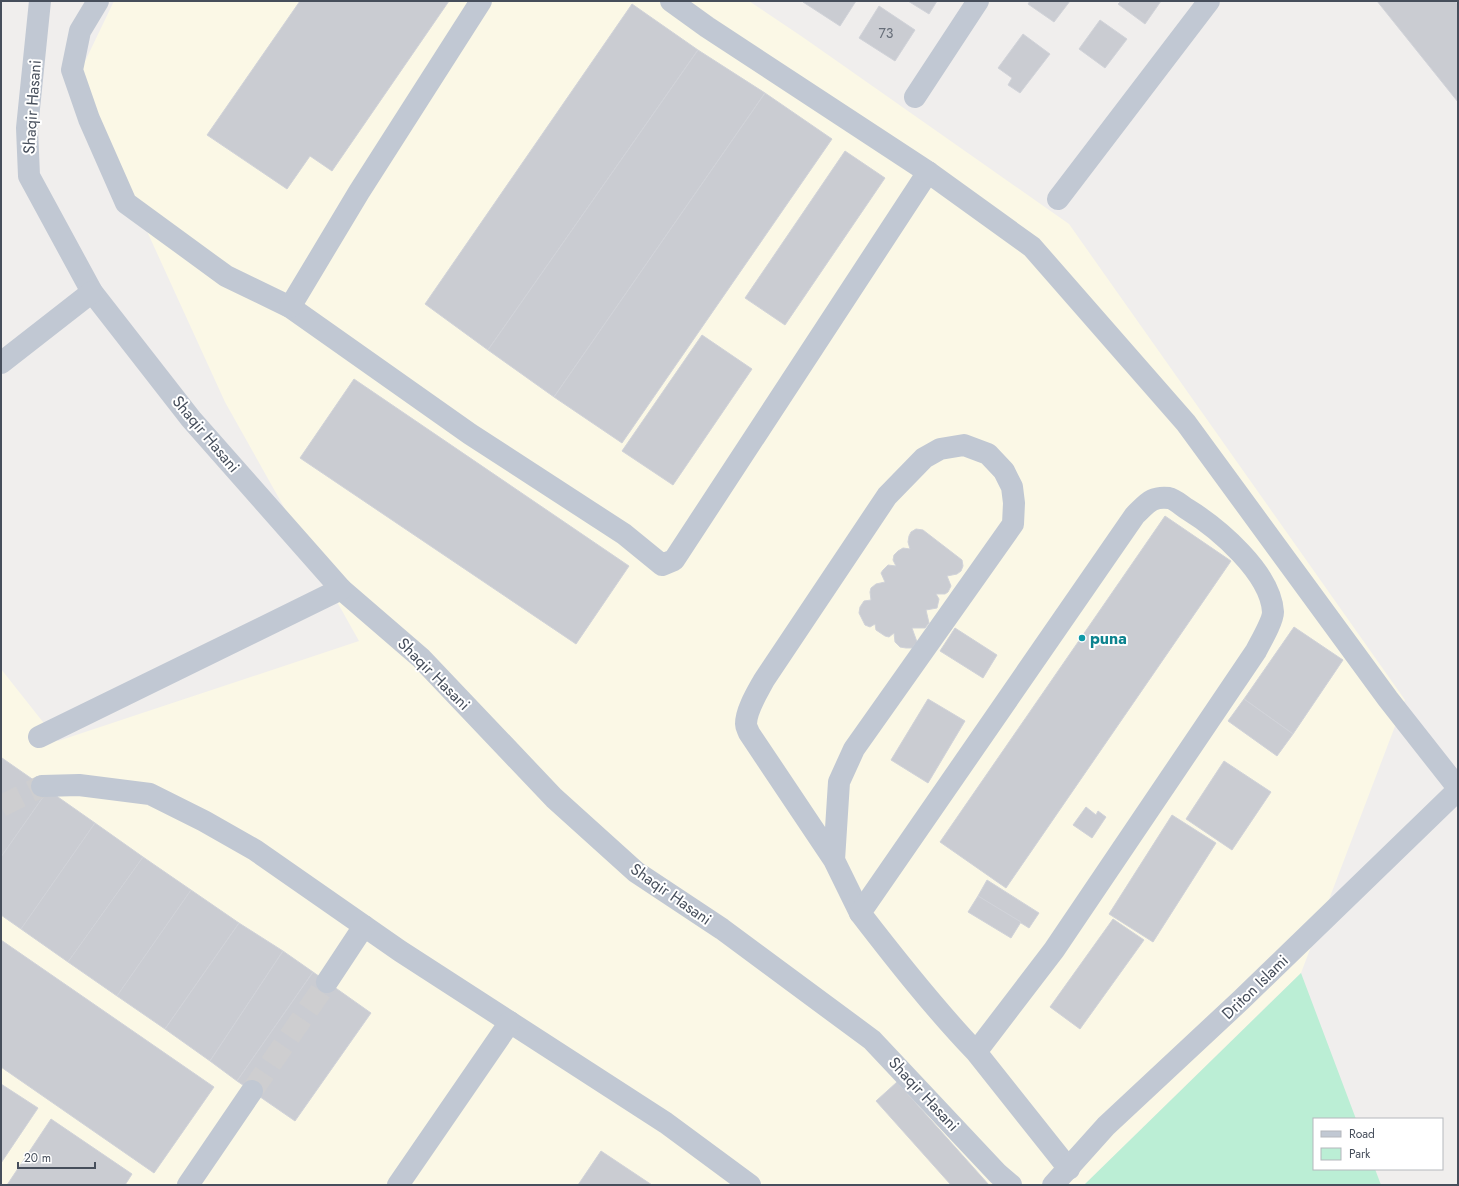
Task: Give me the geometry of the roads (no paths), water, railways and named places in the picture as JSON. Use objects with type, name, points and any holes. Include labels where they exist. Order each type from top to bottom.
[{"type":"street","name":"Shaqir Hasani","points":[[40,1],[27,128],[29,176],[92,292],[191,419],[341,589],[421,658],[554,798],[636,872],[722,929],[872,1040],[998,1174],[1011,1185]]},
{"type":"street","points":[[98,1],[80,31],[72,70],[89,119],[126,203],[226,276],[290,307],[470,434],[624,534],[662,565],[674,560],[928,172]]},
{"type":"street","points":[[290,307],[359,192],[481,1]]},
{"type":"street","points":[[671,1],[714,32],[928,172],[1032,247],[1186,423],[1388,699],[1458,789]]},
{"type":"street","points":[[915,97],[978,1]]},
{"type":"street","points":[[1058,199],[1209,1]]},
{"type":"street","points":[[1,363],[92,292]]},
{"type":"street","points":[[834,860],[840,782],[854,749],[1013,524],[1014,504],[1012,487],[1004,471],[988,454],[964,445],[940,449],[924,458],[887,496],[764,680],[754,699],[746,724],[749,733],[834,860],[860,913],[896,960],[947,1021],[976,1052],[1069,1169]]},
{"type":"street","points":[[860,913],[1135,515],[1153,499],[1171,498],[1220,532],[1254,568],[1267,590],[1273,613],[1266,632],[1256,651],[1054,950],[976,1052]]},
{"type":"street","points":[[39,737],[341,589]]},
{"type":"street","points":[[42,786],[79,785],[150,794],[255,850],[364,926],[666,1123],[750,1185]]},
{"type":"street","name":"Driton Islami","points":[[1053,1185],[1069,1169],[1106,1126],[1241,1000],[1458,789]]},
{"type":"street","points":[[327,982],[364,926]]},
{"type":"street","points":[[398,1185],[510,1022]]},
{"type":"street","points":[[188,1185],[252,1091]]},
{"type":"tunnel","points":[[1,806],[42,786]]},
{"type":"tunnel","points":[[252,1091],[327,982]]},
{"type":"place","name":"puna","points":[[1082,638]]}]
